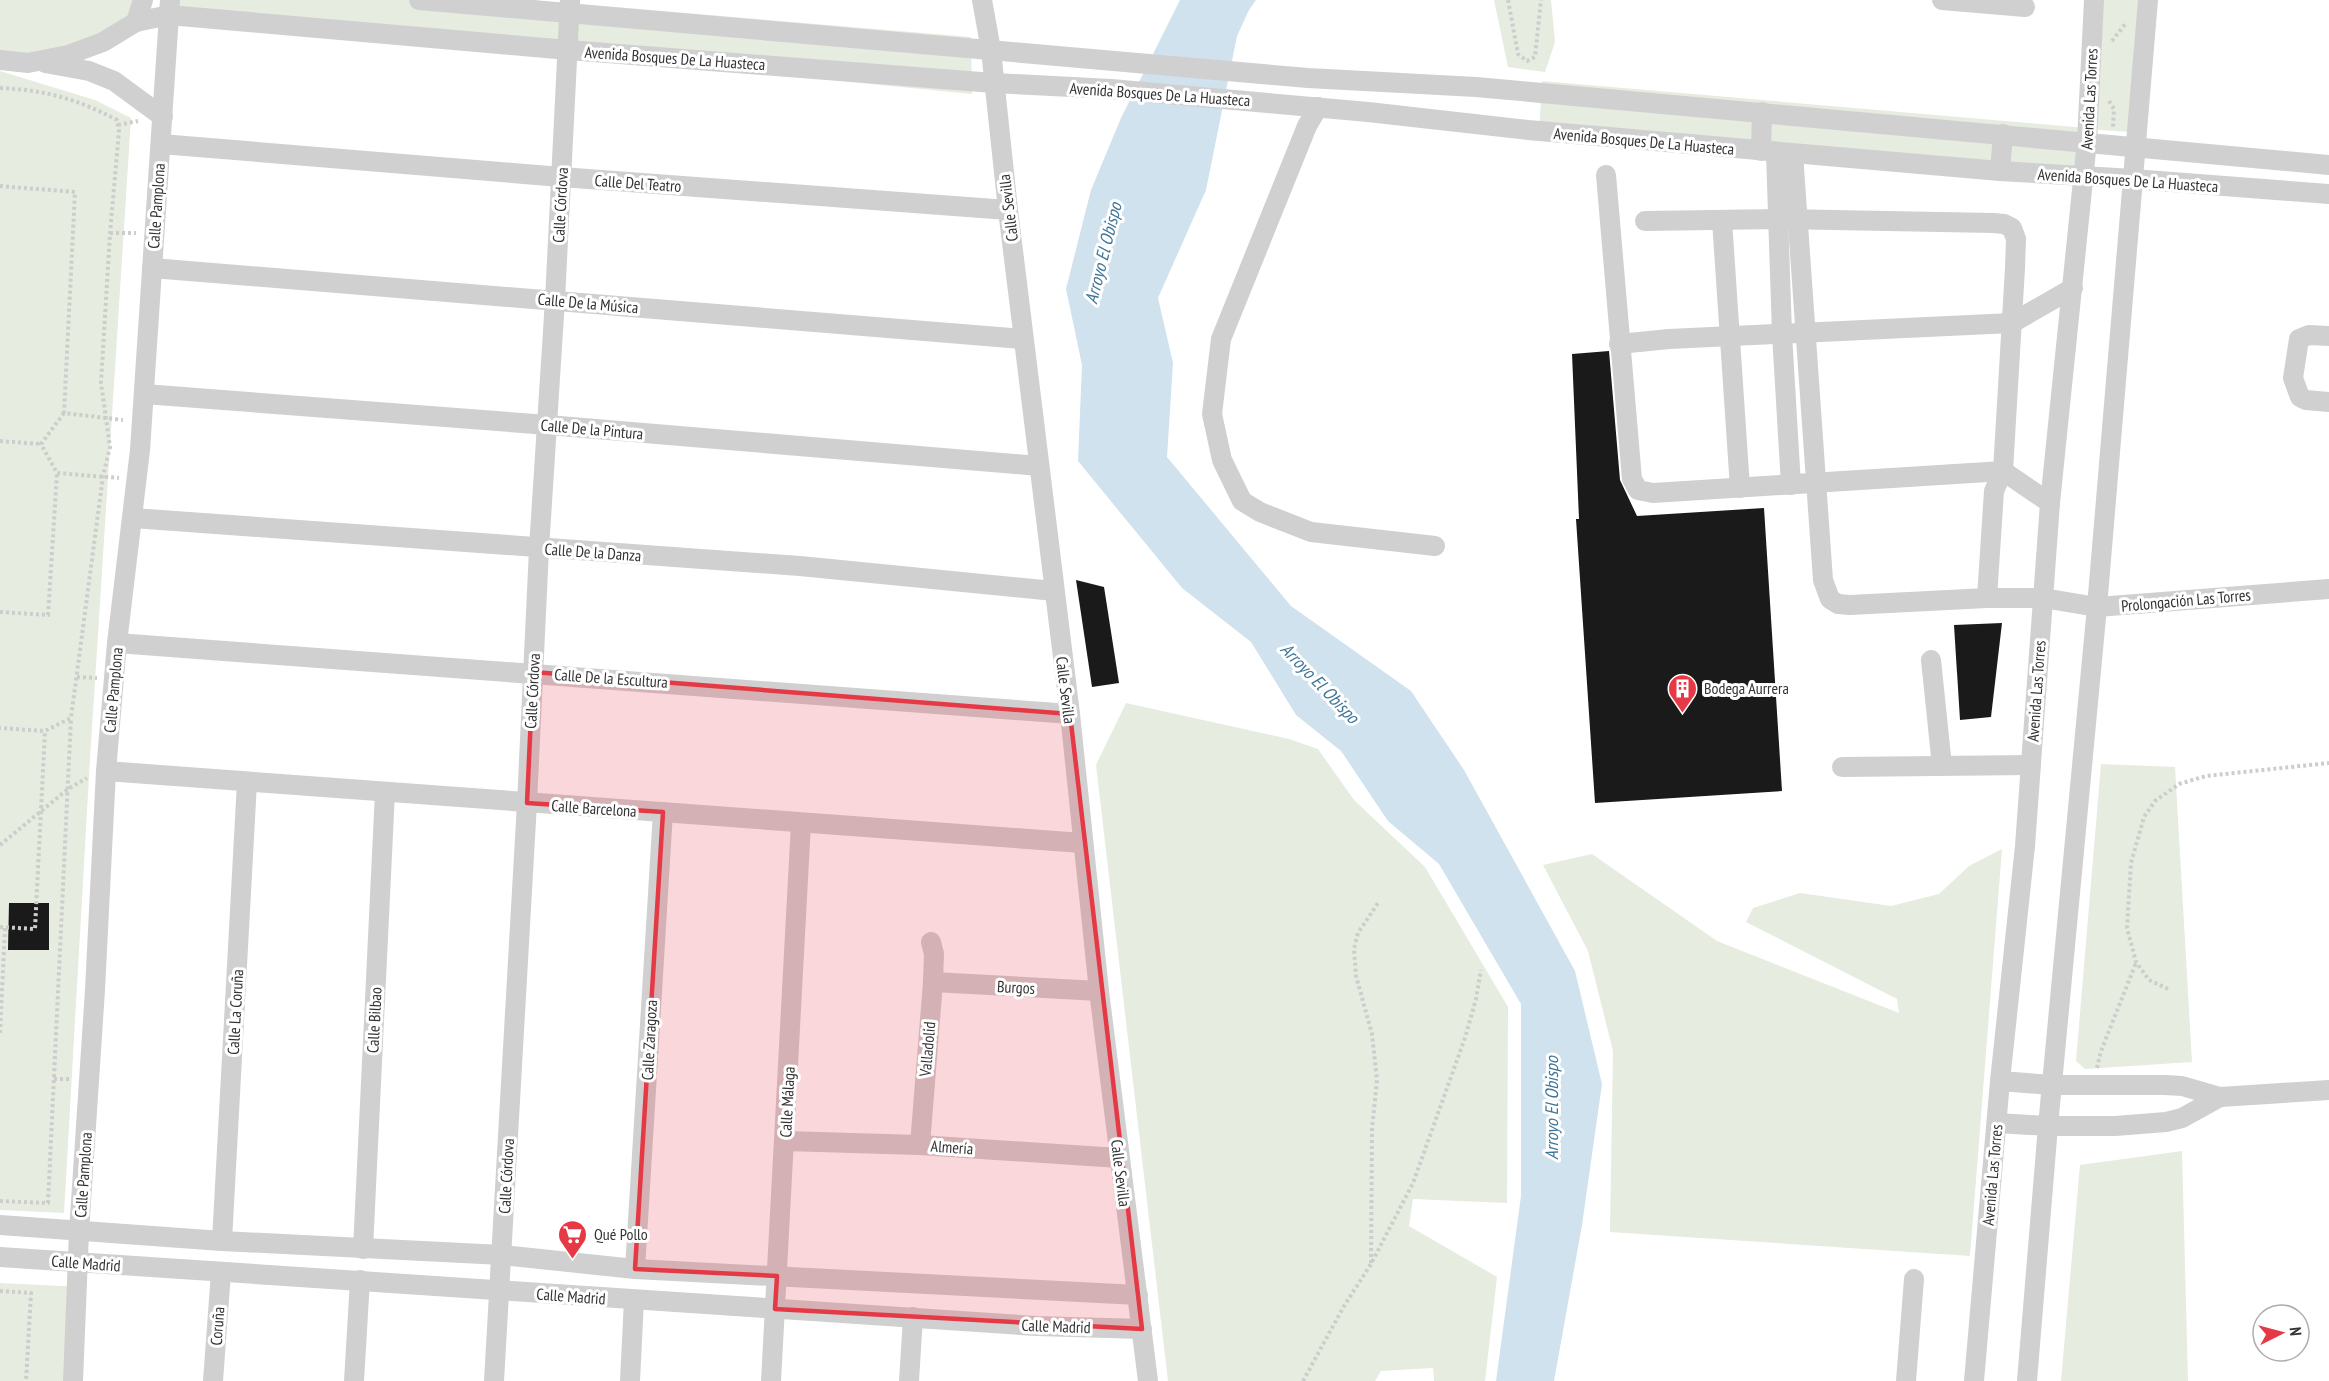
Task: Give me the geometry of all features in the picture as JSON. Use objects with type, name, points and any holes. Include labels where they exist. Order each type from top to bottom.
[{"type":"street","points":[[136,22],[143,0]]},
{"type":"street","name":"Avenida Bosques De La Huasteca","points":[[419,0],[569,6],[1113,62],[1308,78],[1476,87],[2088,141],[2329,165]]},
{"type":"street","name":"Calle Sevilla","points":[[982,0],[991,50],[1023,339],[1070,714],[1099,991],[1148,1381]]},
{"type":"street","points":[[1942,0],[2025,7]]},
{"type":"street","name":"Avenida Las Torres","points":[[1974,1381],[2000,1081],[2025,846],[2050,503],[2088,141],[2094,0]]},
{"type":"street","points":[[2027,1381],[2048,1126],[2097,607],[2148,0]]},
{"type":"street","name":"Calle Córdova","points":[[494,1381],[539,549],[555,300],[569,6]]},
{"type":"street","name":"Avenida Bosques De La Huasteca","points":[[0,60],[18,63],[40,62],[103,42],[136,22],[170,8],[568,50],[994,83],[1111,89],[1777,153],[2329,194]]},
{"type":"street","name":"Calle Pamplona","points":[[73,1381],[80,1262],[79,1232],[95,1001],[106,771],[117,643],[142,423],[170,8]]},
{"type":"street","points":[[40,62],[89,71],[114,81],[163,117]]},
{"type":"street","points":[[1339,80],[1317,107],[1307,126],[1221,339],[1212,414],[1222,460],[1242,501],[1260,512],[1311,532],[1435,546]]},
{"type":"street","points":[[1762,112],[1777,153],[1789,220],[1805,334],[1815,484]]},
{"type":"street","points":[[2000,171],[2003,134]]},
{"type":"street","name":"Calle Del Teatro","points":[[161,144],[561,177],[1008,210]]},
{"type":"street","points":[[1606,175],[1619,344],[1634,486],[1643,492],[1653,493],[2003,471],[2050,503]]},
{"type":"street","points":[[1722,220],[1740,488]]},
{"type":"street","points":[[1789,220],[1782,334],[1791,485]]},
{"type":"street","points":[[1645,221],[1789,220],[2004,224],[2012,228],[2016,239],[2003,471],[1994,491],[1987,598]]},
{"type":"street","name":"Calle De la Música","points":[[152,268],[1023,339]]},
{"type":"street","points":[[1619,344],[1731,336],[2012,323],[2073,288]]},
{"type":"street","points":[[2329,336],[2309,335],[2299,339],[2293,378],[2300,397],[2306,400],[2329,402]]},
{"type":"street","name":"Calle De la Pintura","points":[[144,394],[1040,466]]},
{"type":"street","name":"Prolongación Las Torres","points":[[1815,484],[1822,580],[1830,599],[1838,604],[2043,598],[2097,607],[2329,589]]},
{"type":"street","name":"Calle De la Danza","points":[[133,518],[800,566],[1054,591]]},
{"type":"street","name":"Calle De la Escultura","points":[[117,643],[533,672],[1070,714]]},
{"type":"street","points":[[1931,660],[1942,766]]},
{"type":"street","points":[[1842,767],[2031,765]]},
{"type":"street","name":"Calle Barcelona","points":[[106,771],[1082,843]]},
{"type":"street","name":"Calle La Coruña","points":[[222,1241],[248,782]]},
{"type":"street","name":"Calle Bilbao","points":[[363,1249],[385,792]]},
{"type":"street","name":"Calle Zaragoza","points":[[635,1269],[663,812]]},
{"type":"street","name":"Calle Málaga","points":[[771,1381],[801,823]]},
{"type":"street","name":"Valladolid","points":[[920,1145],[933,982],[933,948]]},
{"type":"street","name":"Burgos","points":[[933,982],[1099,991]]},
{"type":"street","points":[[2000,1081],[2052,1085],[2182,1086],[2220,1097],[2329,1090]]},
{"type":"street","points":[[1997,1122],[2048,1126],[2115,1126],[2166,1122],[2182,1118],[2220,1097]]},
{"type":"street","name":"Almería","points":[[785,1141],[920,1145],[1119,1158]]},
{"type":"street","name":"Calle Madrid","points":[[0,1226],[222,1241],[502,1255],[635,1269],[1138,1295]]},
{"type":"street","name":"Calle Madrid","points":[[0,1257],[1036,1326],[1142,1329]]},
{"type":"street","name":"Coruña","points":[[213,1381],[220,1272]]},
{"type":"street","points":[[1906,1381],[1914,1279]]},
{"type":"street","points":[[354,1381],[360,1280]]},
{"type":"street","points":[[630,1381],[634,1300]]},
{"type":"street","points":[[909,1381],[913,1317]]},
{"type":"path","points":[[1508,0],[1518,54],[1527,61],[1535,57],[1541,0]]},
{"type":"path","points":[[2110,43],[2128,21]]},
{"type":"path","points":[[0,88],[37,90],[89,105],[117,120],[119,131],[101,383],[110,447],[103,476],[71,718],[48,1203],[0,1201]]},
{"type":"path","points":[[2106,96],[2114,110],[2112,144]]},
{"type":"path","points":[[0,186],[75,192],[64,413],[41,444]]},
{"type":"path","points":[[110,233],[154,233]]},
{"type":"path","points":[[64,413],[142,423]]},
{"type":"path","points":[[0,441],[41,444]]},
{"type":"path","points":[[0,612],[48,615],[57,473],[41,444]]},
{"type":"path","points":[[57,473],[137,480]]},
{"type":"path","points":[[0,728],[45,731],[71,718]]},
{"type":"path","points":[[0,1033],[3,927],[35,929],[45,731]]},
{"type":"path","points":[[2168,989],[2149,980],[2136,962],[2127,928],[2131,863],[2144,817],[2155,801],[2180,784],[2206,776],[2329,763]]},
{"type":"path","points":[[0,845],[75,783],[106,771]]},
{"type":"path","points":[[1371,1264],[1372,1129],[1377,1080],[1372,1034],[1354,964],[1354,949],[1358,933],[1378,903]]},
{"type":"path","points":[[2093,1085],[2101,1051],[2136,962]]},
{"type":"path","points":[[1303,1381],[1344,1306],[1371,1264],[1413,1183],[1465,1038],[1481,970]]},
{"type":"path","points":[[0,1291],[31,1293],[26,1381]]},
{"type":"highlighted area","points":[[533,672],[1070,714],[1142,1329],[775,1309],[777,1276],[635,1269],[663,812],[527,803]]},
{"type":"shaded area","points":[[0,0],[139,0],[141,10],[95,37],[23,62],[0,56]]},
{"type":"shaded area","points":[[173,0],[531,0],[971,37],[972,94],[173,15]]},
{"type":"shaded area","points":[[1494,0],[1551,0],[1555,42],[1545,72],[1508,67]]},
{"type":"shaded area","points":[[2097,0],[2141,0],[2130,132],[2086,129],[2082,178],[1539,134],[1542,81],[2086,128]]},
{"type":"shaded area","points":[[0,71],[95,100],[131,118],[64,1213],[0,1210]]},
{"type":"shaded area","points":[[1126,703],[1289,739],[1318,749],[1354,800],[1425,867],[1508,1007],[1507,1203],[1413,1199],[1409,1226],[1497,1277],[1485,1381],[1434,1381],[1433,1368],[1381,1371],[1375,1381],[1168,1381],[1096,765]]},
{"type":"shaded area","points":[[2101,764],[2175,767],[2192,1062],[2085,1069],[2076,1061]]},
{"type":"shaded area","points":[[2002,849],[1970,1256],[1610,1232],[1613,1051],[1588,951],[1543,865],[1592,854],[1717,941],[1899,1013],[1897,999],[1746,922],[1753,908],[1800,893],[1891,906],[1939,894],[1969,866]]},
{"type":"shaded area","points":[[2182,1151],[2188,1381],[2061,1381],[2080,1165]]},
{"type":"shaded area","points":[[0,1283],[83,1287],[78,1381],[0,1381]]},
{"type":"water","name":"Arroyo El Obispo","points":[[1180,0],[1256,0],[1237,36],[1206,190],[1158,298],[1173,363],[1167,457],[1291,606],[1411,691],[1464,770],[1575,971],[1602,1084],[1582,1225],[1554,1381],[1496,1381],[1521,1196],[1521,1004],[1439,864],[1388,821],[1341,751],[1296,715],[1251,642],[1182,588],[1078,461],[1082,365],[1066,289],[1091,190],[1121,118]]},
{"type":"building","name":"Bodega Aurrera","points":[[1609,351],[1620,480],[1637,516],[1764,508],[1782,791],[1595,803],[1576,519],[1579,519],[1572,354]]},
{"type":"building","points":[[1076,580],[1104,587],[1119,683],[1092,687]]},
{"type":"building","points":[[2002,623],[1991,717],[1960,720],[1954,625]]},
{"type":"building","points":[[9,903],[49,903],[49,950],[8,950]]},
{"type":"place","name":"Bodega Aurrera","points":[[1683,714]]},
{"type":"place","name":"Qué Pollo","points":[[573,1260]]}]
